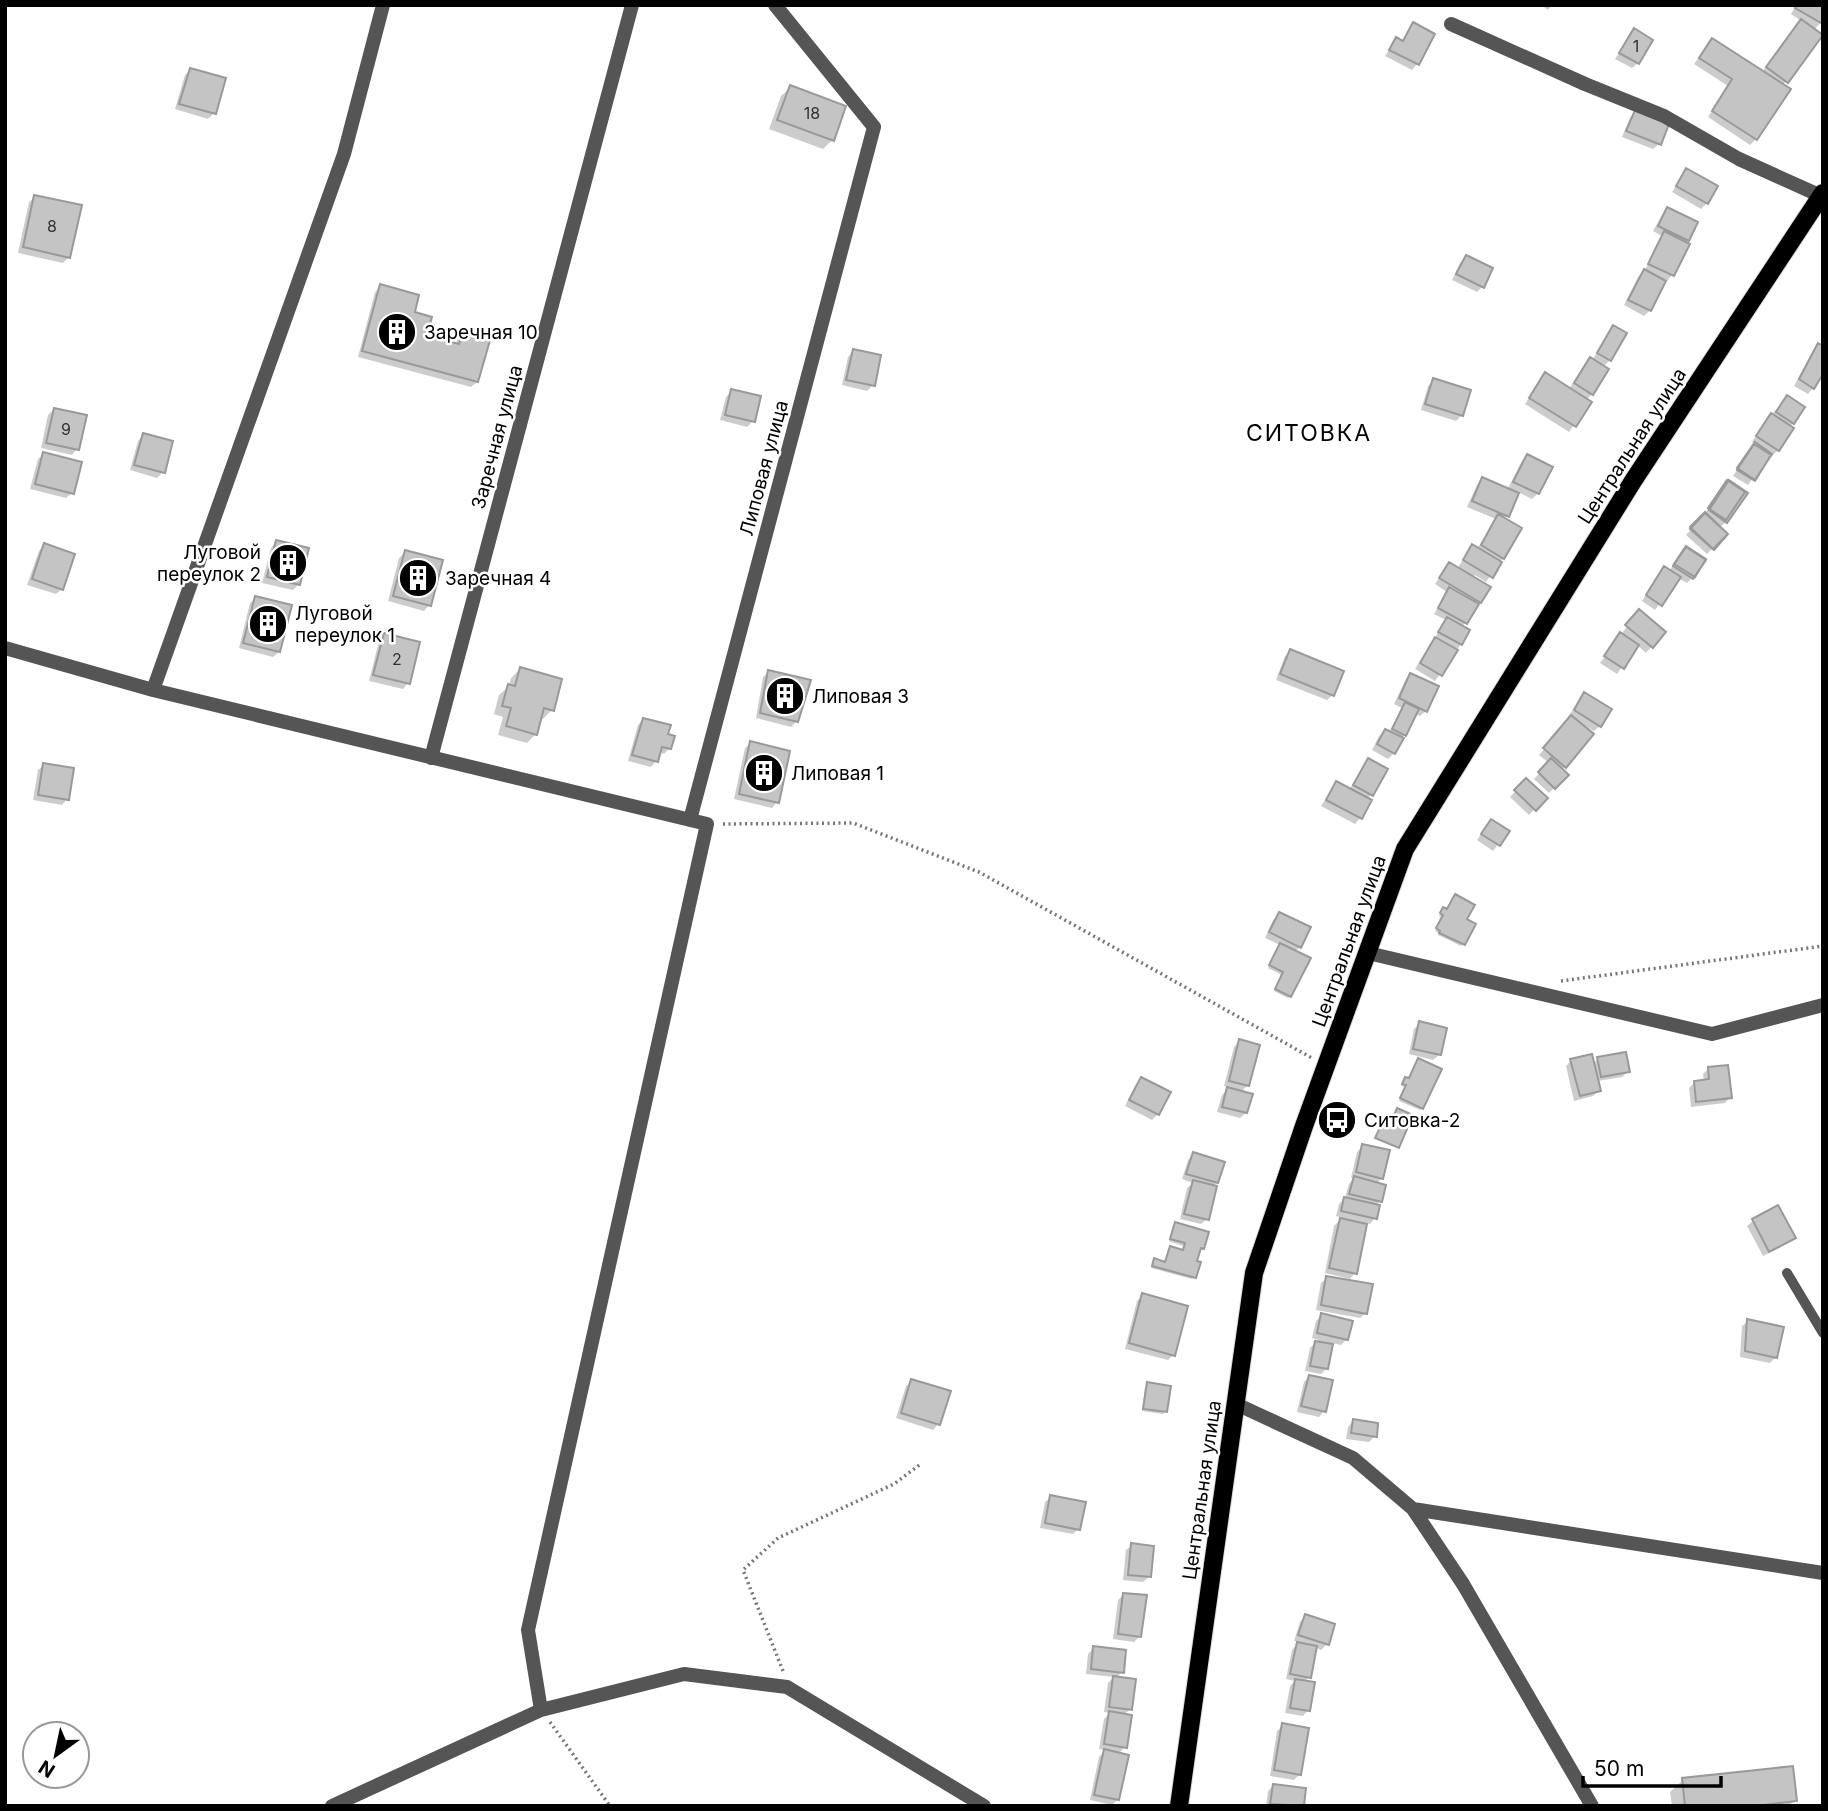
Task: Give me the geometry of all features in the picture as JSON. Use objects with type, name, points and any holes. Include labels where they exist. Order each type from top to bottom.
[{"type":"main road","name":"Центральная улица","points":[[1179,1806],[1254,1273],[1405,849],[1633,481],[1822,195]]},
{"type":"street","points":[[153,690],[344,154],[383,5]]},
{"type":"street","name":"Заречная улица","points":[[431,758],[632,5]]},
{"type":"street","name":"Липовая улица","points":[[690,820],[874,127],[775,5]]},
{"type":"street","points":[[1451,24],[1585,85],[1664,116],[1739,159],[1822,195]]},
{"type":"street","points":[[5,648],[153,690],[707,824],[528,1630],[541,1710]]},
{"type":"street","points":[[1368,953],[1712,1034],[1823,1005]]},
{"type":"street","points":[[1236,1404],[1353,1458],[1413,1509],[1463,1584],[1592,1806]]},
{"type":"street","points":[[1413,1509],[1823,1573]]},
{"type":"street","points":[[332,1806],[541,1710],[684,1674],[790,1689],[984,1806]]},
{"type":"lane","points":[[1787,1273],[1823,1333]]},
{"type":"path","points":[[707,824],[853,823],[979,872],[1326,1066]]},
{"type":"path","points":[[1553,982],[1823,946]]},
{"type":"path","points":[[790,1689],[743,1570],[778,1538],[894,1484],[922,1463]]},
{"type":"path","points":[[541,1710],[610,1806]]},
{"type":"building","points":[[1797,5],[1823,5],[1823,24],[1795,8]]},
{"type":"building","points":[[1801,19],[1823,35],[1788,83],[1766,67]]},
{"type":"building","points":[[1413,22],[1435,34],[1419,65],[1389,50],[1396,37],[1403,41]]},
{"type":"building","points":[[1634,28],[1653,40],[1639,64],[1619,53]]},
{"type":"building","points":[[1712,38],[1791,89],[1757,140],[1712,111],[1732,79],[1699,58]]},
{"type":"building","points":[[190,68],[226,78],[216,114],[179,104]]},
{"type":"building","points":[[790,85],[846,106],[834,141],[777,120]]},
{"type":"building","points":[[1635,110],[1669,124],[1661,145],[1626,131]]},
{"type":"building","points":[[1686,168],[1718,186],[1708,204],[1676,186]]},
{"type":"building","points":[[34,195],[82,205],[70,258],[23,247]]},
{"type":"building","points":[[1667,207],[1698,222],[1689,241],[1658,226]]},
{"type":"building","points":[[1664,231],[1690,244],[1674,276],[1648,264]]},
{"type":"building","points":[[1466,255],[1493,268],[1484,288],[1456,274]]},
{"type":"building","points":[[1644,269],[1666,281],[1651,311],[1628,300]]},
{"type":"building","name":"Заречная 10","points":[[380,284],[419,295],[415,312],[432,317],[427,335],[459,344],[463,329],[491,337],[478,382],[362,351]]},
{"type":"building","points":[[1613,325],[1627,333],[1611,361],[1597,353]]},
{"type":"building","points":[[1818,343],[1823,346],[1823,374],[1814,389],[1799,379]]},
{"type":"building","points":[[853,349],[881,355],[875,386],[846,380]]},
{"type":"building","points":[[1590,357],[1609,369],[1593,395],[1574,383]]},
{"type":"building","points":[[1545,372],[1592,402],[1576,427],[1529,398]]},
{"type":"building","points":[[1433,378],[1471,390],[1463,416],[1425,404]]},
{"type":"building","points":[[731,389],[761,396],[755,422],[725,415]]},
{"type":"building","points":[[1787,395],[1805,407],[1794,424],[1776,412]]},
{"type":"building","points":[[54,408],[87,415],[79,450],[46,443]]},
{"type":"building","points":[[1771,413],[1794,428],[1779,451],[1756,436]]},
{"type":"building","points":[[143,433],[173,441],[165,473],[134,465]]},
{"type":"building","points":[[1755,442],[1772,454],[1755,480],[1737,468]]},
{"type":"building","points":[[1754,444],[1771,455],[1755,481],[1737,470]]},
{"type":"building","points":[[43,452],[82,462],[74,494],[35,484]]},
{"type":"building","points":[[1527,454],[1553,467],[1539,494],[1513,482]]},
{"type":"building","points":[[1482,477],[1519,493],[1509,517],[1472,501]]},
{"type":"building","points":[[1727,480],[1745,492],[1726,520],[1708,508]]},
{"type":"building","points":[[1729,480],[1748,493],[1727,523],[1709,510]]},
{"type":"building","points":[[1705,512],[1728,534],[1713,549],[1690,527]]},
{"type":"building","points":[[1705,513],[1728,534],[1714,550],[1690,529]]},
{"type":"building","points":[[1498,514],[1522,528],[1504,559],[1481,545]]},
{"type":"building","name":"Луговой переулок 2","points":[[276,540],[309,548],[300,585],[267,577]]},
{"type":"building","points":[[44,543],[75,554],[63,590],[32,579]]},
{"type":"building","points":[[1472,544],[1502,562],[1493,578],[1463,560]]},
{"type":"building","points":[[1686,546],[1706,559],[1695,577],[1674,564]]},
{"type":"building","points":[[1686,547],[1706,560],[1693,579],[1673,566]]},
{"type":"building","name":"Заречная 4","points":[[405,550],[443,560],[431,606],[393,596]]},
{"type":"building","points":[[1449,562],[1491,587],[1481,603],[1439,578]]},
{"type":"building","points":[[1664,566],[1681,577],[1662,606],[1646,595]]},
{"type":"building","points":[[1449,587],[1479,604],[1467,624],[1438,608]]},
{"type":"building","name":"Луговой переулок 1","points":[[255,596],[292,605],[280,652],[243,643]]},
{"type":"building","points":[[1639,609],[1666,632],[1653,648],[1625,625]]},
{"type":"building","points":[[1447,617],[1470,630],[1462,645],[1438,632]]},
{"type":"building","points":[[1620,632],[1639,645],[1624,669],[1604,656]]},
{"type":"building","points":[[384,633],[420,642],[410,684],[373,675]]},
{"type":"building","points":[[1435,637],[1458,650],[1442,676],[1420,663]]},
{"type":"building","points":[[1290,649],[1344,671],[1334,696],[1280,674]]},
{"type":"building","points":[[520,667],[562,679],[554,711],[544,708],[537,735],[506,726],[511,708],[502,706],[508,684],[515,686]]},
{"type":"building","name":"Липовая 3","points":[[768,670],[811,680],[798,722],[760,713]]},
{"type":"building","points":[[1410,673],[1439,686],[1427,712],[1399,698]]},
{"type":"building","points":[[1584,692],[1612,709],[1601,727],[1574,710]]},
{"type":"building","points":[[1405,702],[1419,709],[1406,736],[1392,729]]},
{"type":"building","points":[[1571,715],[1594,734],[1566,768],[1543,748]]},
{"type":"building","points":[[643,718],[671,725],[668,734],[675,736],[671,749],[662,747],[658,762],[632,755]]},
{"type":"building","points":[[1385,729],[1404,738],[1395,754],[1377,744]]},
{"type":"building","name":"Липовая 1","points":[[750,741],[790,751],[779,803],[739,794]]},
{"type":"building","points":[[1368,758],[1388,769],[1373,796],[1353,785]]},
{"type":"building","points":[[1551,758],[1569,775],[1555,789],[1538,772]]},
{"type":"building","points":[[43,763],[74,768],[69,800],[38,795]]},
{"type":"building","points":[[1526,778],[1548,798],[1536,811],[1514,790]]},
{"type":"building","points":[[1336,781],[1372,800],[1362,819],[1326,800]]},
{"type":"building","points":[[1491,819],[1510,831],[1500,846],[1481,834]]},
{"type":"building","points":[[1455,894],[1475,905],[1467,919],[1476,924],[1465,945],[1439,933],[1436,928],[1443,915],[1440,913],[1443,907],[1447,909]]},
{"type":"building","points":[[1279,912],[1311,927],[1301,948],[1269,932]]},
{"type":"building","points":[[1280,943],[1311,958],[1291,997],[1275,989],[1283,972],[1269,965]]},
{"type":"building","points":[[1419,1021],[1447,1028],[1441,1055],[1413,1049]]},
{"type":"building","points":[[1239,1039],[1260,1045],[1249,1086],[1229,1081]]},
{"type":"building","points":[[1626,1052],[1630,1072],[1601,1077],[1597,1057]]},
{"type":"building","points":[[1592,1054],[1601,1091],[1580,1096],[1570,1059]]},
{"type":"building","points":[[1418,1058],[1442,1069],[1423,1109],[1400,1098],[1406,1085],[1402,1084],[1405,1077],[1409,1078]]},
{"type":"building","points":[[1728,1065],[1732,1098],[1696,1102],[1694,1081],[1709,1079],[1708,1067]]},
{"type":"building","points":[[1141,1077],[1171,1092],[1159,1115],[1129,1100]]},
{"type":"building","points":[[1227,1087],[1253,1094],[1247,1113],[1222,1107]]},
{"type":"building","points":[[1397,1108],[1413,1115],[1399,1148],[1375,1138],[1385,1117],[1392,1120]]},
{"type":"building","points":[[1362,1144],[1390,1150],[1383,1179],[1356,1172]]},
{"type":"building","points":[[1193,1152],[1225,1162],[1218,1183],[1186,1174]]},
{"type":"building","points":[[1354,1176],[1386,1185],[1382,1202],[1349,1194]]},
{"type":"building","points":[[1193,1180],[1217,1186],[1209,1220],[1184,1214]]},
{"type":"building","points":[[1344,1197],[1380,1205],[1377,1219],[1341,1211]]},
{"type":"building","points":[[1778,1205],[1796,1238],[1769,1252],[1752,1219]]},
{"type":"building","points":[[1340,1218],[1367,1224],[1357,1274],[1329,1268]]},
{"type":"building","points":[[1175,1222],[1209,1232],[1197,1261],[1201,1262],[1196,1278],[1152,1266],[1154,1258],[1165,1262],[1170,1246],[1183,1250],[1185,1243],[1170,1239]]},
{"type":"building","points":[[1326,1276],[1373,1284],[1367,1314],[1321,1305]]},
{"type":"building","points":[[1142,1293],[1188,1306],[1175,1356],[1129,1343]]},
{"type":"building","points":[[1321,1313],[1353,1321],[1348,1340],[1317,1333]]},
{"type":"building","points":[[1747,1319],[1784,1327],[1777,1358],[1745,1351]]},
{"type":"building","points":[[1315,1341],[1333,1344],[1328,1369],[1310,1366]]},
{"type":"building","points":[[1309,1375],[1333,1380],[1326,1412],[1301,1406]]},
{"type":"building","points":[[911,1379],[951,1391],[940,1425],[901,1413]]},
{"type":"building","points":[[1147,1382],[1171,1386],[1167,1412],[1143,1409]]},
{"type":"building","points":[[1353,1419],[1378,1423],[1377,1437],[1351,1433]]},
{"type":"building","points":[[1050,1495],[1086,1502],[1080,1530],[1045,1523]]},
{"type":"building","points":[[1131,1543],[1154,1546],[1151,1577],[1128,1575]]},
{"type":"building","points":[[1123,1593],[1147,1595],[1141,1637],[1118,1634]]},
{"type":"building","points":[[1305,1614],[1335,1624],[1329,1645],[1298,1635]]},
{"type":"building","points":[[1297,1642],[1317,1646],[1311,1678],[1290,1674]]},
{"type":"building","points":[[1093,1646],[1126,1650],[1124,1673],[1091,1669]]},
{"type":"building","points":[[1113,1676],[1136,1679],[1132,1710],[1109,1707]]},
{"type":"building","points":[[1295,1679],[1315,1682],[1310,1711],[1290,1708]]},
{"type":"building","points":[[1109,1711],[1132,1715],[1127,1748],[1104,1744]]},
{"type":"building","points":[[1282,1723],[1309,1728],[1301,1775],[1274,1770]]},
{"type":"building","points":[[1104,1749],[1129,1755],[1119,1800],[1094,1795]]},
{"type":"building","points":[[1793,1766],[1797,1801],[1756,1806],[1685,1806],[1682,1778]]},
{"type":"building","points":[[1273,1784],[1306,1788],[1304,1806],[1270,1804]]},
{"type":"place","name":"Заречная 10","points":[[397,332]]},
{"type":"place","name":"Луговой переулок 2","points":[[288,563]]},
{"type":"place","name":"Заречная 4","points":[[418,578]]},
{"type":"place","name":"Луговой переулок 1","points":[[268,624]]},
{"type":"place","name":"Липовая 3","points":[[785,696]]},
{"type":"place","name":"Липовая 1","points":[[764,773]]},
{"type":"place","name":"Ситовка-2","points":[[1337,1120]]},
{"type":"district","name":"СИТОВКА","points":[[1309,433]]}]
